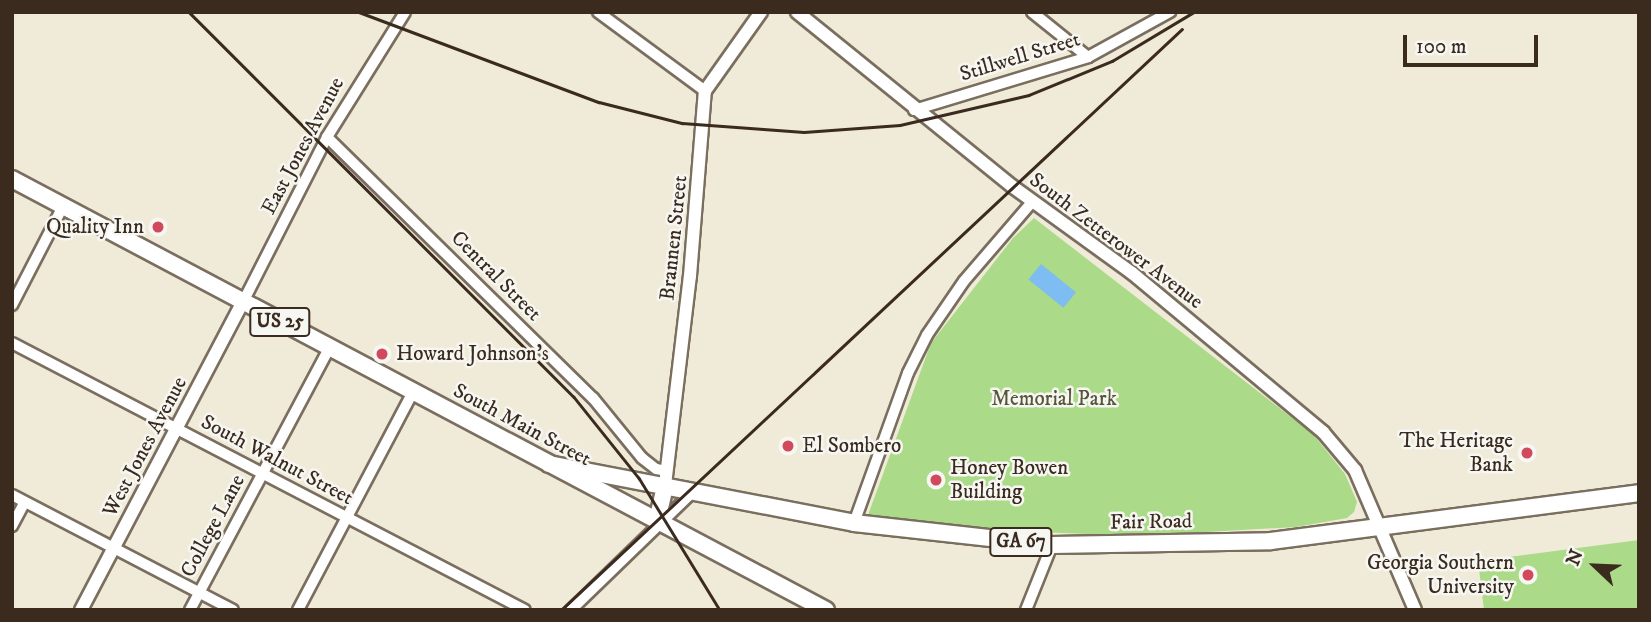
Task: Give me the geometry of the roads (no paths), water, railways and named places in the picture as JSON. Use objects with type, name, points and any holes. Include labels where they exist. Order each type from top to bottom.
[{"type":"main road","name":"South Main Street","points":[[12,179],[826,610]]},
{"type":"main road","name":"GA 67","points":[[549,464],[666,478]]},
{"type":"main road","name":"Fair Road","points":[[666,478],[694,491],[854,523],[1052,545],[1271,541],[1639,493]]},
{"type":"main road","points":[[659,522],[666,478]]},
{"type":"street","points":[[598,12],[705,90],[761,12]]},
{"type":"street","name":"South Zetterower Avenue","points":[[797,12],[914,110],[1032,202],[1132,273],[1301,412],[1355,470],[1415,610]]},
{"type":"street","points":[[1032,12],[1088,57]]},
{"type":"street","name":"Stillwell Street","points":[[914,110],[1088,57],[1170,12]]},
{"type":"street","name":"East Jones Avenue","points":[[243,302],[327,137],[400,14]]},
{"type":"street","name":"Brannen Street","points":[[666,478],[698,194],[705,90]]},
{"type":"street","name":"Central Street","points":[[327,137],[593,398],[642,458],[666,478]]},
{"type":"street","points":[[854,523],[908,373],[927,335],[964,281],[1032,202]]},
{"type":"street","points":[[12,305],[63,206]]},
{"type":"street","name":"West Jones Avenue","points":[[81,610],[243,302]]},
{"type":"street","name":"South Walnut Street","points":[[12,343],[525,610]]},
{"type":"street","name":"College Lane","points":[[190,610],[329,349]]},
{"type":"street","points":[[298,610],[413,392]]},
{"type":"street","points":[[571,610],[694,491]]},
{"type":"street","points":[[12,495],[233,610]]},
{"type":"street","points":[[12,526],[26,502]]},
{"type":"street","points":[[1026,610],[1052,545]]},
{"type":"water","points":[[1041,264],[1076,292],[1063,308],[1028,280]]},
{"type":"railway","points":[[189,12],[574,397],[639,478],[720,610]]},
{"type":"railway","points":[[359,12],[599,102],[682,123],[804,132],[900,125],[1029,95],[1112,61],[1194,12]]},
{"type":"railway","points":[[561,610],[1182,29]]},
{"type":"place","name":"Quality Inn","points":[[158,227]]},
{"type":"place","name":"Howard Johnson's","points":[[382,354]]},
{"type":"place","name":"El Sombero","points":[[788,446]]},
{"type":"place","name":"The Heritage Bank","points":[[1527,453]]},
{"type":"place","name":"Honey Bowen Building","points":[[936,480]]},
{"type":"place","name":"Georgia Southern University","points":[[1528,575]]},
{"type":"park label","name":"Memorial Park","points":[[1054,399]]}]
